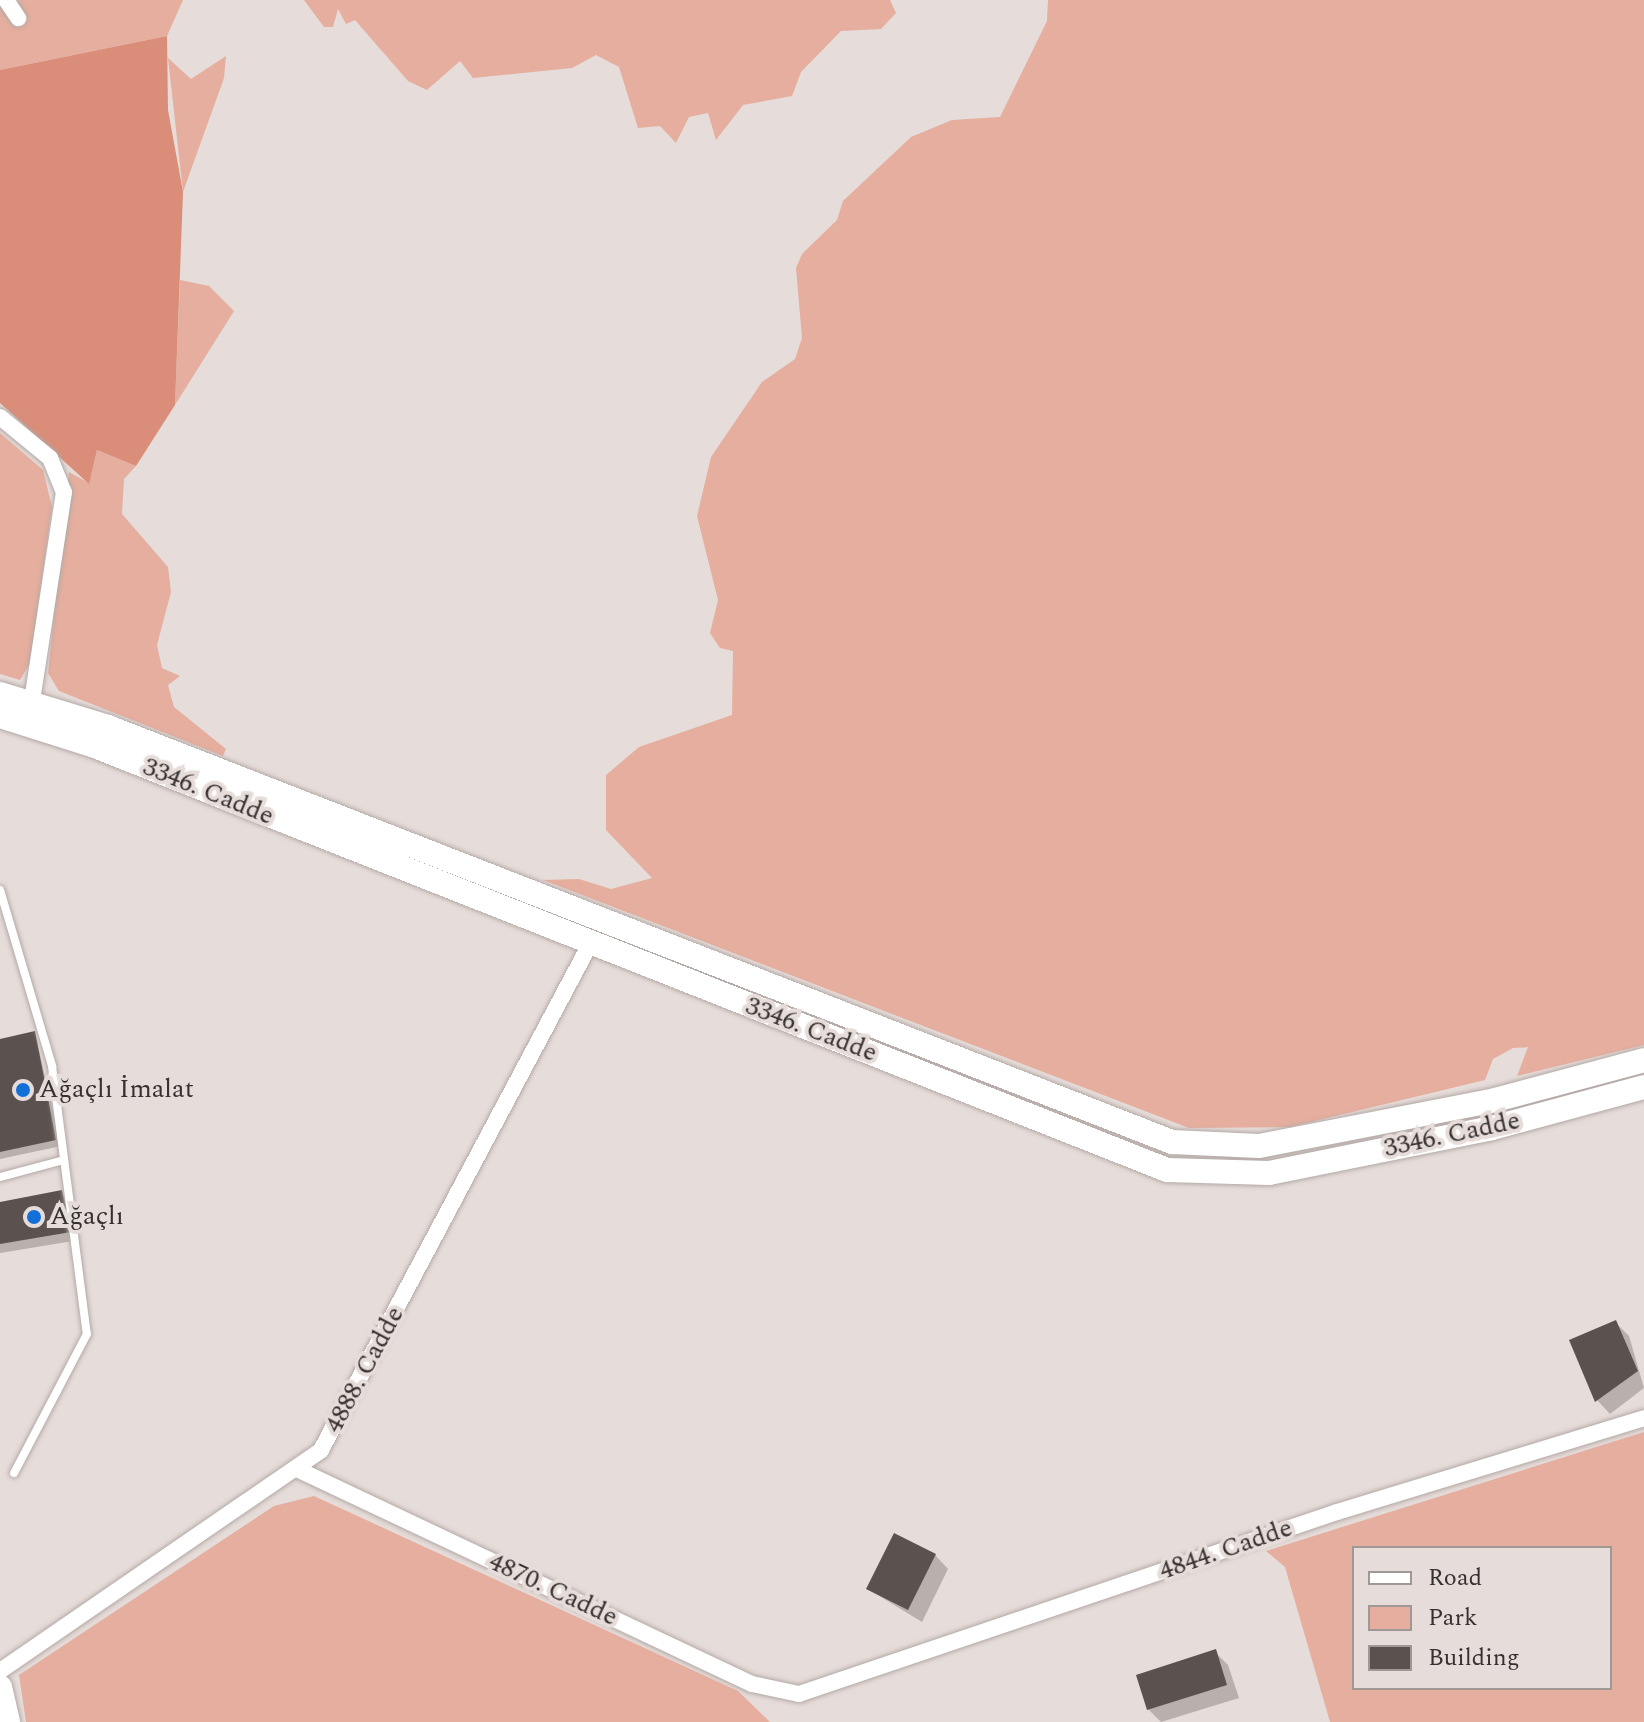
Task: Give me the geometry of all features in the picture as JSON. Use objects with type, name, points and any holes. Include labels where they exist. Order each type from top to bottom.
[{"type":"street","points":[[6,0],[18,18]]},
{"type":"street","points":[[0,417],[50,458],[64,492],[32,702]]},
{"type":"street","name":"3346. Cadde","points":[[0,694],[32,702],[1172,1142],[1259,1146],[1495,1100],[1644,1060]]},
{"type":"street","name":"3346. Cadde","points":[[0,716],[1153,1165],[1194,1175],[1269,1173],[1492,1128],[1644,1087]]},
{"type":"street","name":"4888. Cadde","points":[[0,1671],[299,1470],[330,1437],[590,944]]},
{"type":"street","name":"4844. Cadde","points":[[812,1693],[1337,1512],[1644,1418]]},
{"type":"street","name":"4870. Cadde","points":[[299,1470],[752,1684],[812,1693]]},
{"type":"street","points":[[0,1687],[8,1722]]},
{"type":"lane","points":[[0,890],[52,1066],[87,1334],[14,1473]]},
{"type":"lane","points":[[0,1177],[64,1160]]},
{"type":"green space","points":[[19,0],[183,0],[167,36],[0,70],[0,1],[8,12]]},
{"type":"green space","points":[[304,0],[890,0],[896,13],[881,29],[841,31],[801,72],[792,96],[743,105],[716,140],[708,113],[689,117],[676,143],[660,126],[638,128],[619,67],[596,55],[572,68],[473,78],[460,61],[427,90],[408,81],[355,20],[346,24],[338,9],[333,27],[324,27]]},
{"type":"green space","points":[[1048,0],[1644,0],[1644,1045],[1517,1076],[1528,1047],[1513,1048],[1493,1059],[1485,1080],[1290,1127],[1189,1128],[543,880],[579,879],[611,889],[652,878],[606,830],[606,775],[639,747],[732,715],[733,651],[720,648],[710,633],[718,600],[697,516],[711,457],[762,382],[795,359],[802,338],[796,268],[802,254],[837,220],[843,201],[911,137],[952,120],[1000,117],[1047,21]]},
{"type":"green space","points":[[226,56],[224,78],[183,192],[168,58],[191,79]]},
{"type":"green space","points":[[180,280],[209,286],[234,311],[175,405]]},
{"type":"green space","points":[[0,433],[43,470],[52,507],[30,663],[20,680],[0,674]]},
{"type":"green space","points":[[97,450],[136,466],[124,479],[122,514],[168,567],[171,592],[157,645],[162,668],[180,676],[168,685],[174,707],[226,749],[223,756],[59,691],[48,673],[69,472],[89,483]]},
{"type":"green space","points":[[1644,1432],[1644,1722],[1330,1722],[1285,1567],[1266,1551]]},
{"type":"green space","points":[[314,1496],[738,1691],[770,1722],[26,1722],[19,1675],[274,1506]]},
{"type":"shaded area","points":[[167,36],[168,110],[183,192],[175,405],[136,466],[97,450],[89,484],[0,403],[0,70]]},
{"type":"building","name":"Ağaçlı İmalat","points":[[35,1031],[56,1140],[0,1152],[0,1039]]},
{"type":"building","name":"Ağaçlı","points":[[62,1190],[71,1232],[0,1244],[0,1202]]},
{"type":"building","points":[[1616,1320],[1638,1371],[1595,1402],[1569,1340]]},
{"type":"building","points":[[894,1533],[936,1554],[908,1610],[866,1589]]},
{"type":"building","points":[[1216,1649],[1227,1685],[1147,1710],[1136,1675]]},
{"type":"place","name":"Ağaçlı İmalat","points":[[23,1090]]},
{"type":"place","name":"Ağaçlı","points":[[34,1217]]}]
